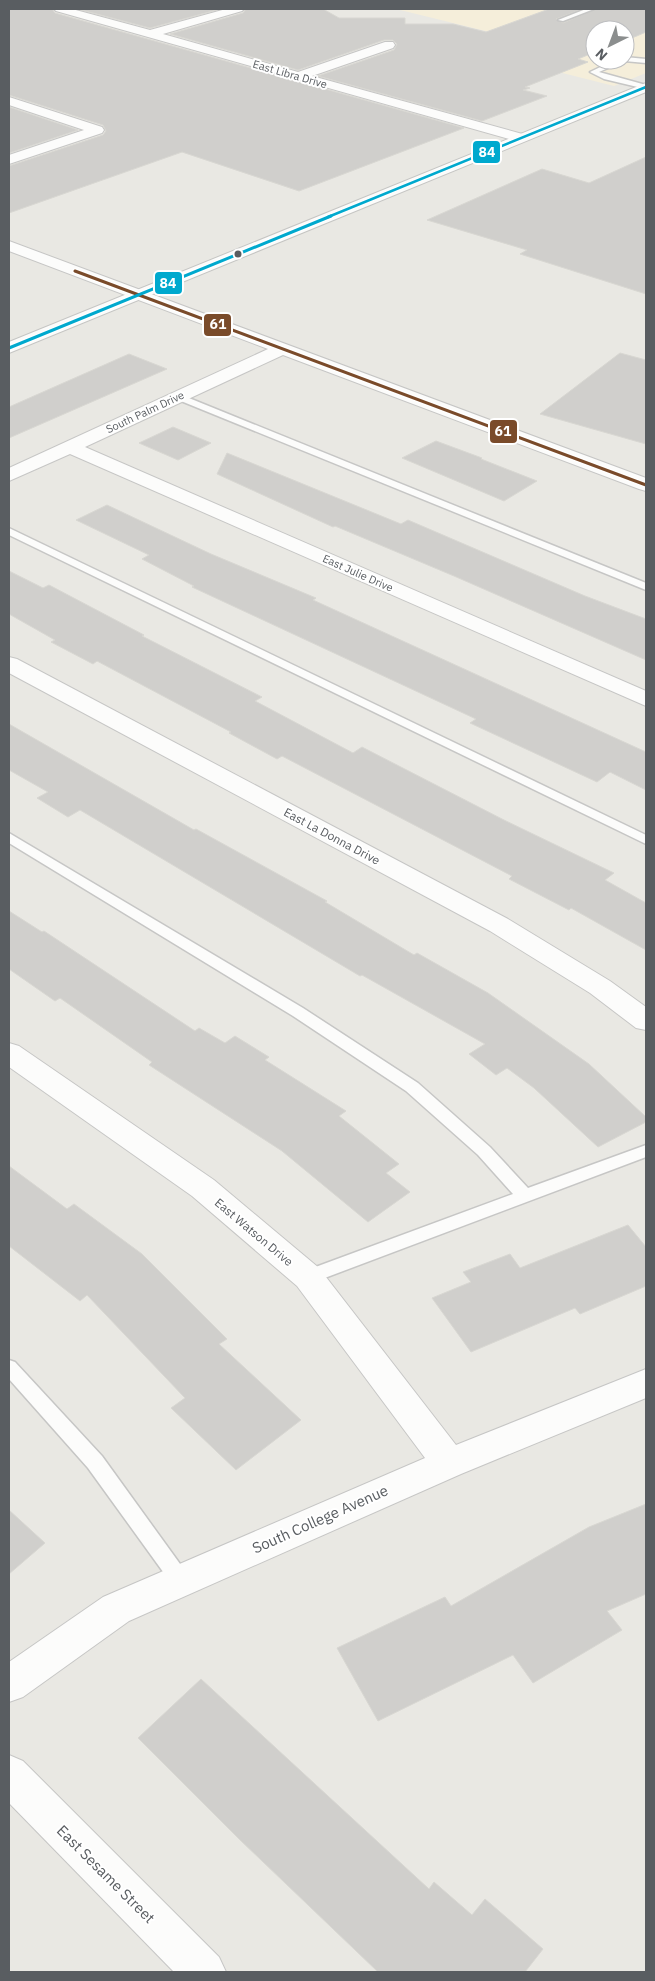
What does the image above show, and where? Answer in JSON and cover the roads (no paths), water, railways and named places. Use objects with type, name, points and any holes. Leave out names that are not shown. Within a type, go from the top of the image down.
[{"type":"street","name":"East Libra Drive","points":[[60,9],[521,138]]},
{"type":"street","points":[[150,34],[238,9]]},
{"type":"street","points":[[298,76],[389,45]]},
{"type":"street","points":[[9,348],[646,87]]},
{"type":"street","points":[[9,101],[98,130],[9,160]]},
{"type":"street","points":[[9,246],[646,485]]},
{"type":"street","name":"South Palm Drive","points":[[9,475],[282,349]]},
{"type":"street","name":"East Julie Drive","points":[[69,447],[646,699]]},
{"type":"street","name":"East La Donna Drive","points":[[9,664],[499,925],[600,987],[646,1021]]},
{"type":"street","name":"East Watson Drive","points":[[9,1054],[202,1188],[308,1277],[449,1463]]},
{"type":"street","name":"South College Avenue","points":[[9,1684],[116,1609],[449,1463],[646,1383]]},
{"type":"street","name":"East Sesame Street","points":[[9,1775],[204,1972]]},
{"type":"lane","points":[[560,20],[591,9]]},
{"type":"lane","points":[[598,70],[593,72],[606,78],[646,87]]},
{"type":"lane","points":[[179,397],[646,587]]},
{"type":"lane","points":[[9,531],[646,840]]},
{"type":"lane","points":[[9,837],[298,1012],[412,1087],[484,1150],[525,1196]]},
{"type":"lane","points":[[308,1277],[646,1152]]},
{"type":"lane","points":[[9,1367],[95,1462],[181,1581]]}]
